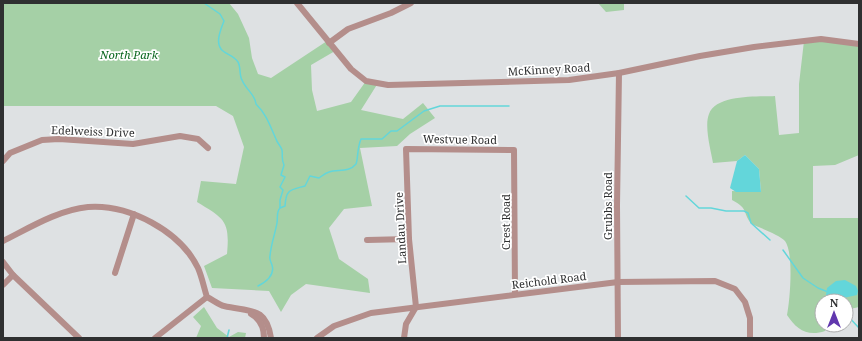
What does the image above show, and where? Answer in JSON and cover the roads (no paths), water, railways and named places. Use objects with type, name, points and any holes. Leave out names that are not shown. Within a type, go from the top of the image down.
[{"type":"street","name":"McKinney Road","points":[[297,3],[350,70],[366,81],[388,85],[569,80],[620,74],[700,56],[754,47],[821,39],[859,44]]},
{"type":"street","points":[[329,43],[348,29],[391,13],[411,3]]},
{"type":"street","name":"Grubbs Road","points":[[618,338],[617,205],[620,74]]},
{"type":"street","name":"Edelweiss Drive","points":[[3,161],[10,153],[42,140],[59,139],[134,144],[180,136],[198,139],[208,148]]},
{"type":"street","name":"Westvue Road","points":[[406,149],[514,150]]},
{"type":"street","name":"Landau Drive","points":[[406,149],[409,239],[416,306]]},
{"type":"street","name":"Crest Road","points":[[514,150],[515,294]]},
{"type":"street","points":[[3,241],[61,214],[88,207],[112,208],[134,214],[160,227],[180,243],[198,267],[207,297],[223,306],[252,310],[265,318],[270,327],[271,338]]},
{"type":"street","points":[[115,272],[134,214]]},
{"type":"street","points":[[367,240],[409,239]]},
{"type":"street","points":[[3,262],[13,275],[79,338]]},
{"type":"street","points":[[3,286],[13,275]]},
{"type":"street","name":"Reichold Road","points":[[317,338],[334,326],[371,313],[416,306],[618,282],[715,281],[734,289],[745,302],[750,318],[750,338]]},
{"type":"street","points":[[156,338],[207,297]]},
{"type":"street","points":[[404,338],[406,324],[416,306]]},
{"type":"street","points":[[245,309],[256,317],[261,324],[264,338]]},
{"type":"water","points":[[745,155],[759,169],[761,192],[736,192],[730,188],[737,161]]},
{"type":"water","points":[[845,280],[856,286],[858,291],[857,295],[854,296],[854,293],[826,293],[827,288],[836,281]]},
{"type":"waterway","points":[[204,3],[220,14],[224,21],[219,36],[220,48],[235,58],[238,62],[241,78],[254,97],[256,104],[266,116],[282,150],[284,165],[281,175],[285,177],[280,187],[283,190],[271,247],[270,259],[273,269],[267,280],[258,286]]},
{"type":"waterway","points":[[280,208],[285,206],[286,196],[288,193],[296,188],[305,186],[310,176],[319,178],[328,172],[347,170],[353,167],[357,162],[361,139],[382,139],[391,131],[397,131],[424,111],[440,106],[509,106]]},
{"type":"waterway","points":[[686,196],[699,208],[744,211],[748,213],[751,223],[770,240]]},
{"type":"waterway","points":[[783,250],[803,278],[818,288],[828,292]]},
{"type":"waterway","points":[[854,323],[859,328]]},
{"type":"waterway","points":[[227,338],[229,330]]},
{"type":"park label","name":"North Park","points":[[129,54]]}]
